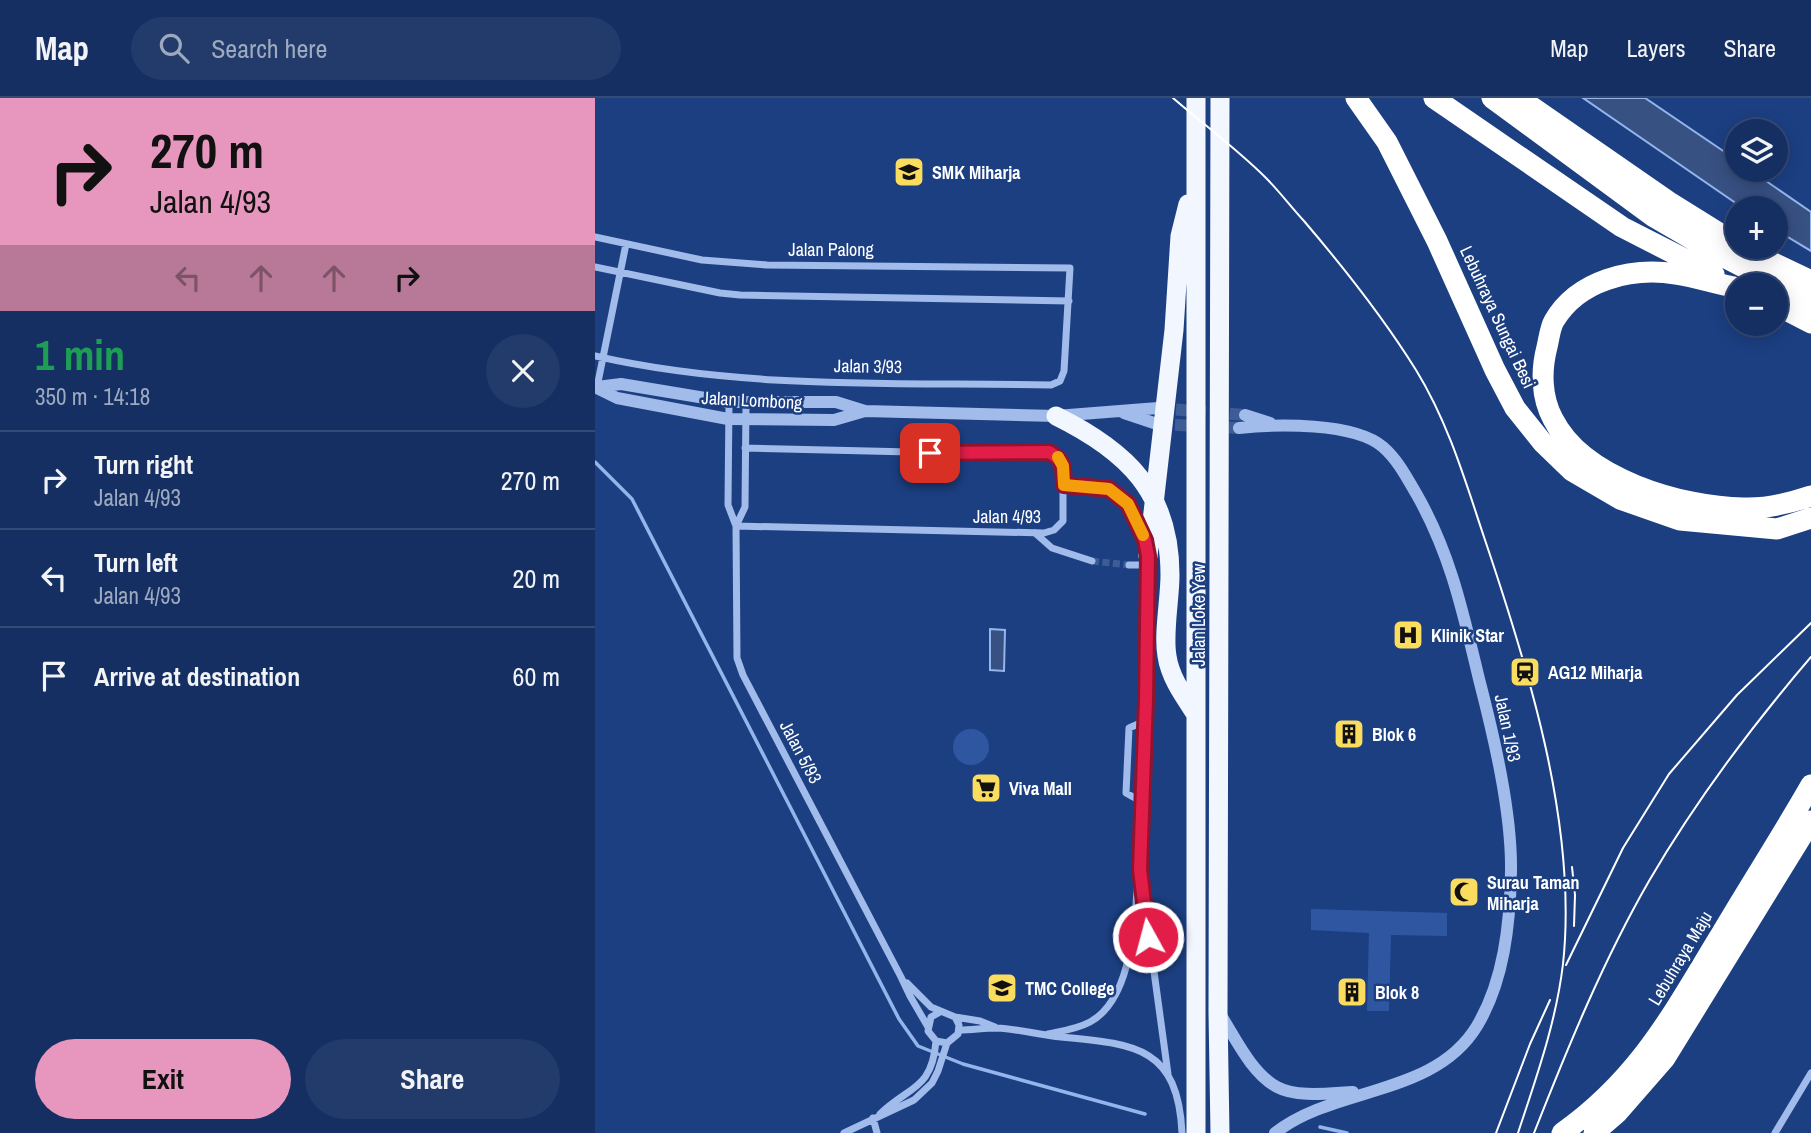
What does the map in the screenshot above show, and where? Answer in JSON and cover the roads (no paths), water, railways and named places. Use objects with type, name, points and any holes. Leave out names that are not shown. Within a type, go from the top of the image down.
[{"type":"highway","name":"Jalan Loke Yew","points":[[1196,98],[1196,1133]]},
{"type":"highway","name":"Jalan Loke Yew","points":[[1220,98],[1220,1133]]},
{"type":"highway","name":"Lebuhraya Sungai Besi","points":[[1356,98],[1387,142],[1437,241],[1515,408],[1542,443],[1572,471],[1620,499],[1680,520],[1777,529],[1811,518]]},
{"type":"highway","points":[[1434,98],[1622,227],[1725,280]]},
{"type":"highway","points":[[1492,98],[1654,217],[1716,253],[1811,302]]},
{"type":"highway","points":[[1519,98],[1669,202],[1725,237]]},
{"type":"highway","points":[[1148,561],[1174,330],[1180,236],[1196,172]]},
{"type":"highway","points":[[1766,259],[1811,281]]},
{"type":"highway","points":[[1725,284],[1674,273],[1631,274],[1599,281],[1574,298],[1553,322],[1543,362],[1543,387],[1553,419],[1573,446],[1605,470],[1650,491],[1700,505],[1746,509],[1790,503],[1811,496]]},
{"type":"highway","points":[[1788,312],[1811,323]]},
{"type":"highway","points":[[1056,416],[1091,433],[1110,447],[1144,483],[1157,504],[1169,544],[1166,654],[1175,683],[1195,713]]},
{"type":"highway","name":"Lebuhraya Maju","points":[[1562,1133],[1618,1087],[1651,1047],[1809,789]]},
{"type":"highway","points":[[1594,1133],[1617,1113],[1665,1058],[1811,821]]},
{"type":"street","name":"Jalan Palong","points":[[595,237],[702,260],[767,265],[1070,268]]},
{"type":"street","points":[[596,387],[599,357],[626,244]]},
{"type":"street","points":[[595,267],[740,295],[1069,301]]},
{"type":"street","name":"Jalan 3/93","points":[[599,357],[773,380],[1051,385],[1060,381],[1064,371],[1070,268]]},
{"type":"street","name":"Jalan Lombong","points":[[596,387],[621,384],[729,402],[836,402],[865,411],[1056,416],[1158,408]]},
{"type":"street","name":"Jalan Lombong","points":[[596,387],[617,398],[728,419],[834,420],[865,411]]},
{"type":"street","name":"Jalan 5/93","points":[[729,402],[728,505],[736,526],[737,658],[743,675],[909,996],[928,1027]]},
{"type":"street","name":"Jalan 5/93","points":[[736,526],[745,507],[746,403]]},
{"type":"street","name":"Jalan Lombong","points":[[1120,412],[1157,424]]},
{"type":"street","points":[[1245,415],[1274,424]]},
{"type":"street","name":"Jalan 1/93","points":[[1274,424],[1343,431],[1367,437],[1382,446],[1396,460],[1433,523],[1453,574],[1488,715],[1503,797],[1511,871],[1506,945],[1493,990],[1477,1026],[1460,1047],[1432,1068],[1378,1090],[1300,1116],[1275,1133]]},
{"type":"street","points":[[1240,428],[1274,424]]},
{"type":"street","name":"Jalan 4/93","points":[[736,526],[1035,533],[1053,530],[1063,520],[1063,466],[1059,458],[1049,452],[923,453],[745,448]]},
{"type":"street","points":[[1040,1035],[1074,1029],[1091,1022],[1113,997],[1126,967],[1140,869],[1148,561],[1138,522],[1128,504],[1109,489],[1064,485]]},
{"type":"street","points":[[1035,533],[1052,548],[1092,561]]},
{"type":"street","points":[[1129,565],[1148,561]]},
{"type":"street","points":[[1142,802],[1126,793],[1129,729],[1145,721]]},
{"type":"street","points":[[1140,869],[1168,1074],[1179,1099],[1182,1133]]},
{"type":"street","name":"Jalan 5/93","points":[[901,977],[919,997],[940,1012]]},
{"type":"street","points":[[891,1108],[926,1077],[936,1046],[928,1027],[931,1017],[940,1012],[999,1028],[1118,1043],[1137,1049],[1168,1074]]},
{"type":"street","name":"Jalan 1/93","points":[[1218,1012],[1263,1076],[1278,1088],[1297,1093],[1378,1090]]},
{"type":"street","points":[[936,1046],[955,1038],[959,1030],[955,1017]]},
{"type":"street","points":[[959,1030],[999,1028]]},
{"type":"street","points":[[844,1133],[891,1108],[914,1100],[932,1083],[947,1043]]},
{"type":"street","points":[[1775,1133],[1811,1073]]},
{"type":"street","points":[[876,1116],[877,1133]]},
{"type":"street","points":[[863,1123],[867,1133]]},
{"type":"waterway","points":[[595,462],[632,499],[899,1019],[918,1046],[963,1064],[1145,1114]]},
{"type":"waterway","points":[[1320,1127],[1347,1133]]},
{"type":"tunnel","points":[[1158,408],[1245,415]]},
{"type":"tunnel","points":[[1157,424],[1239,428]]},
{"type":"tunnel","points":[[1092,561],[1129,565]]},
{"type":"tram line","points":[[1173,98],[1266,178],[1363,294],[1403,350],[1427,390],[1447,431],[1470,494],[1532,693],[1546,748],[1563,857],[1566,911],[1560,986],[1545,1050],[1518,1133]]},
{"type":"tram line","points":[[1566,965],[1623,848],[1669,774],[1737,695],[1811,623]]},
{"type":"tram line","points":[[1534,1133],[1601,973],[1649,881],[1725,766],[1811,657]]},
{"type":"tram line","points":[[1572,867],[1574,926]]},
{"type":"tram line","points":[[1496,1133],[1550,1000]]},
{"type":"place","name":"SMK Miharja","points":[[909,172]]},
{"type":"place","name":"Klinik Star","points":[[1408,635]]},
{"type":"place","name":"AG12 Miharja","points":[[1525,672]]},
{"type":"place","name":"Blok 6","points":[[1349,734]]},
{"type":"place","name":"Viva Mall","points":[[986,788]]},
{"type":"place","name":"Surau Taman Miharja","points":[[1464,892]]},
{"type":"place","name":"TMC College","points":[[1002,988]]},
{"type":"place","name":"Blok 8","points":[[1352,992]]}]
